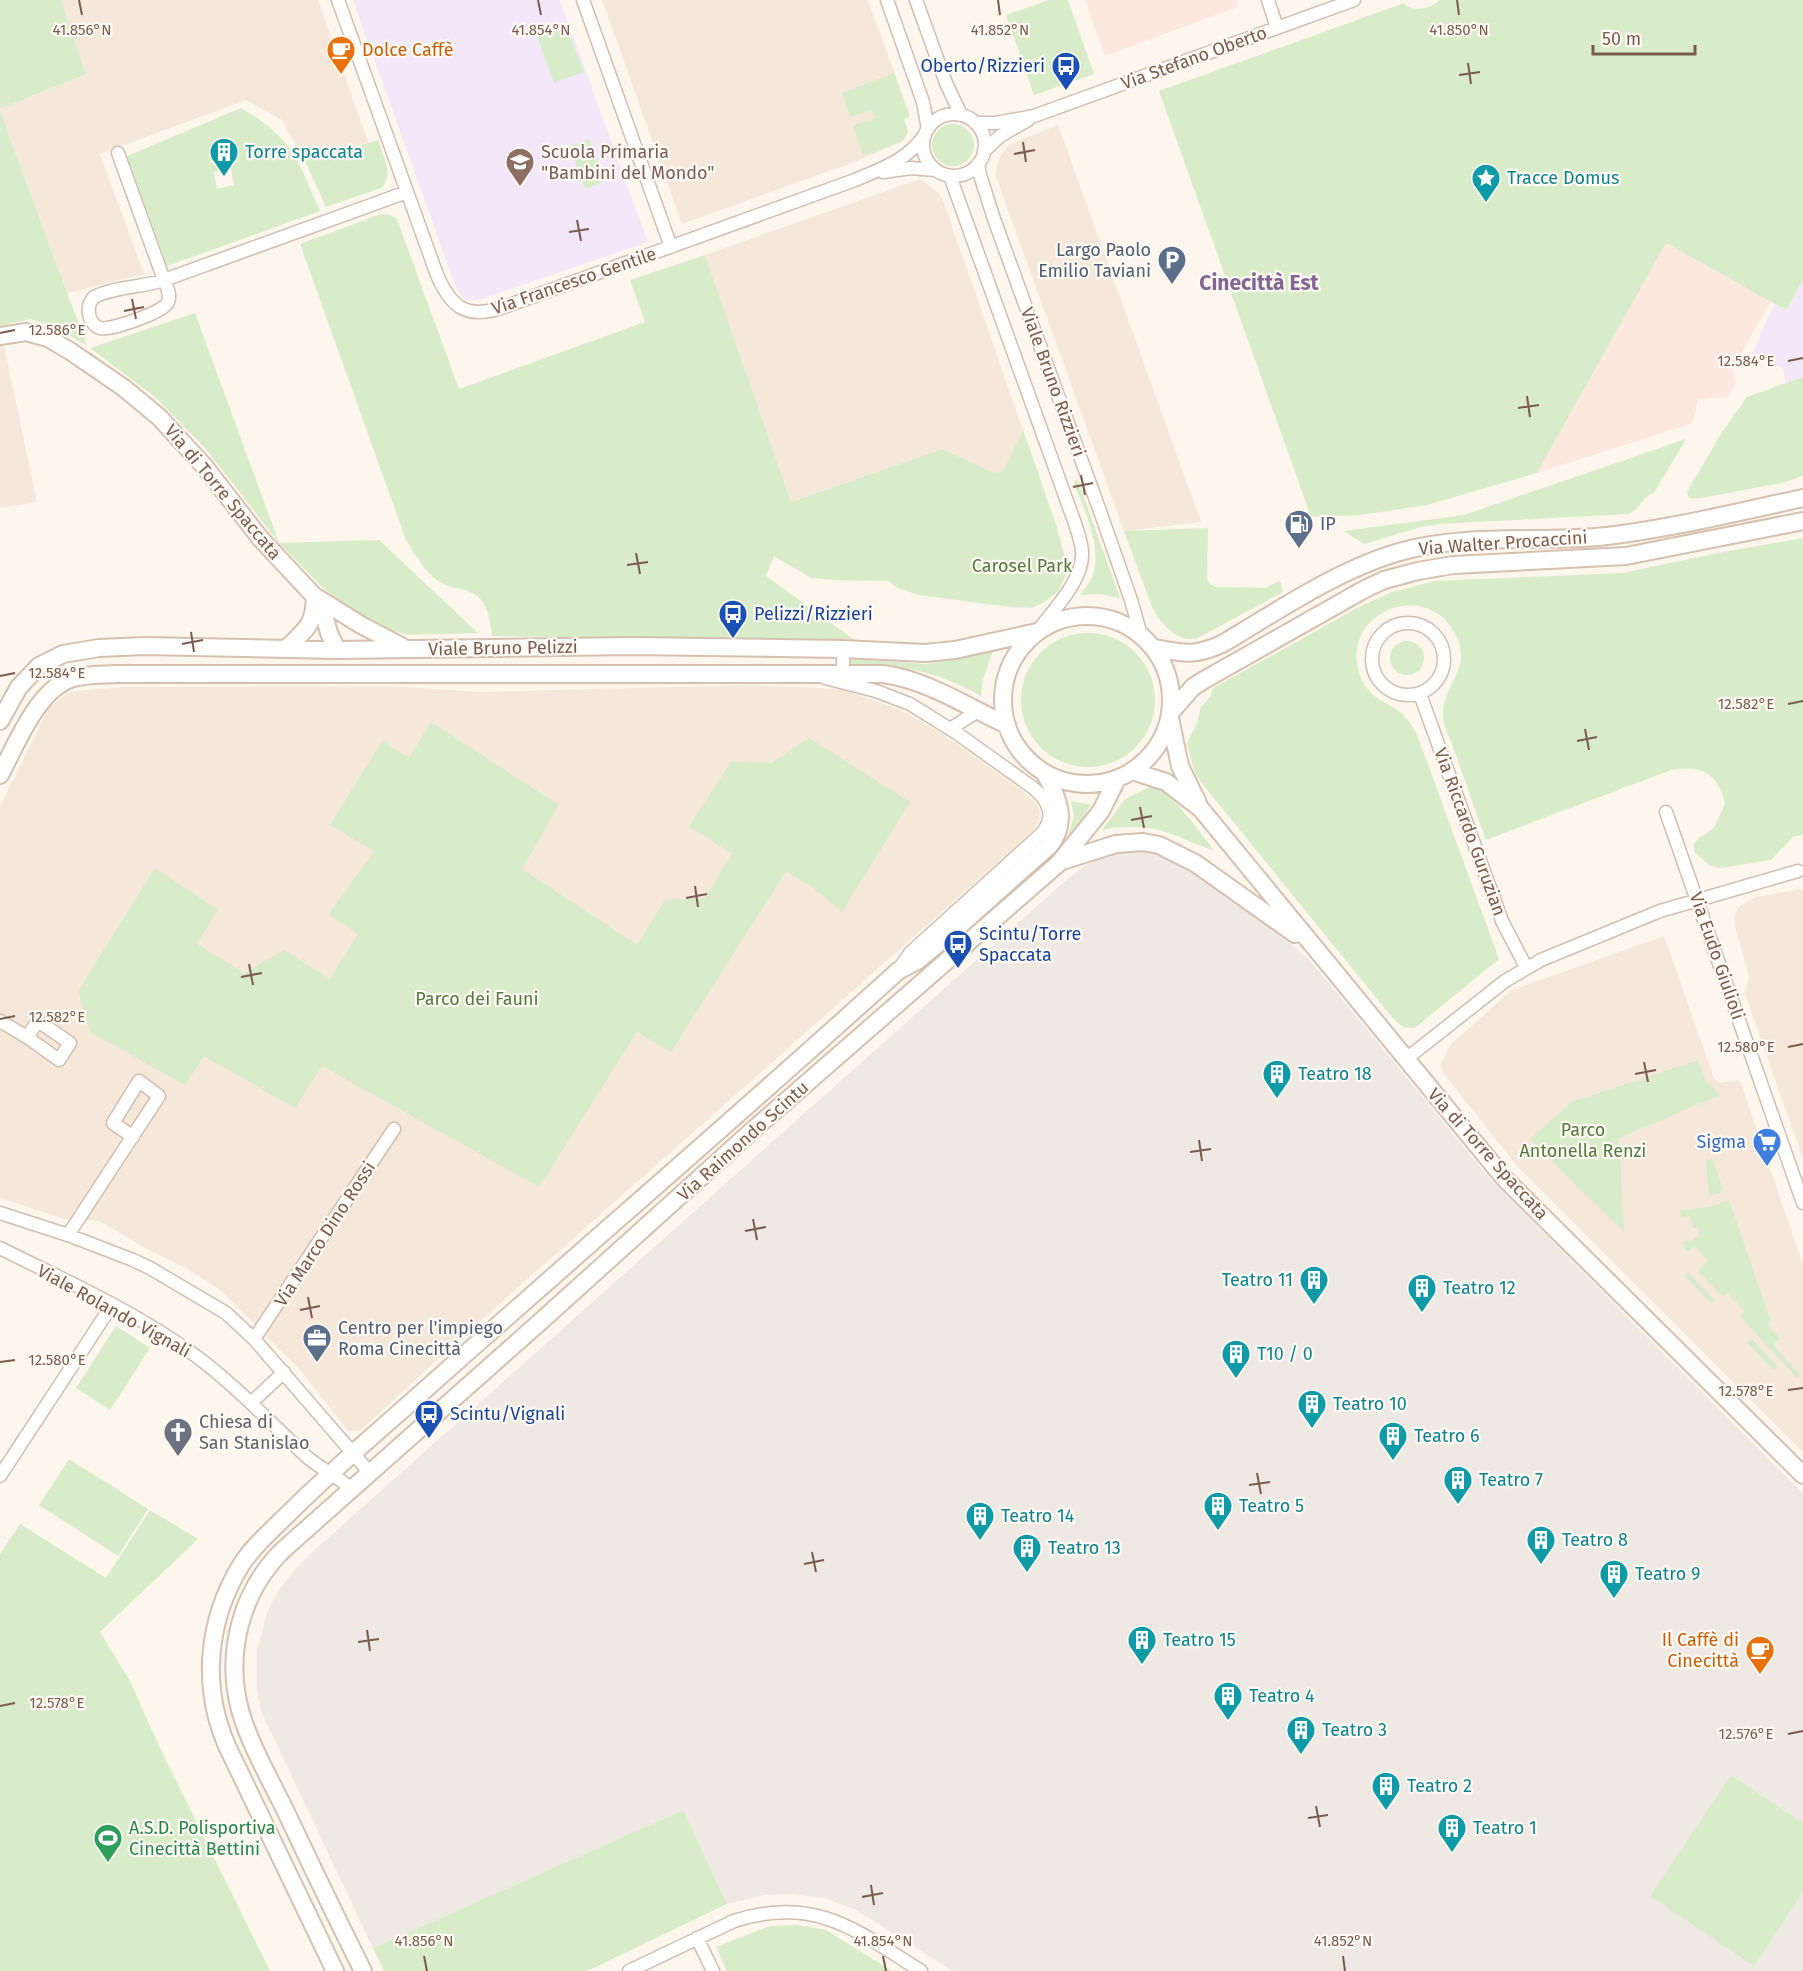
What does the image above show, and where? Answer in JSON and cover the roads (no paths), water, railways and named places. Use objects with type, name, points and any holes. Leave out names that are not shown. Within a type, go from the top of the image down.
[{"type":"street","name":"Via Francesco Gentile","points":[[338,0],[437,275],[444,290],[457,306],[472,312],[501,308],[864,176],[907,155],[926,132]]},
{"type":"street","points":[[583,0],[671,248]]},
{"type":"street","points":[[887,0],[923,102],[926,132],[923,144],[928,163],[935,170],[950,176],[966,174],[978,164],[984,151],[983,136],[975,123],[962,115],[952,114],[934,121],[926,132]]},
{"type":"street","points":[[916,0],[946,83],[962,115]]},
{"type":"street","points":[[1268,0],[1277,28]]},
{"type":"street","name":"Via Stefano Oberto","points":[[975,123],[996,123],[1034,116],[1354,0]]},
{"type":"street","name":"Via Stefano Oberto","points":[[984,151],[1000,136],[1034,116]]},
{"type":"street","points":[[118,153],[164,280],[169,299],[168,304],[161,310],[108,328],[98,328],[91,321],[88,313],[92,298],[97,295],[164,280],[407,192]]},
{"type":"street","name":"Viale Bruno Rizzieri","points":[[978,164],[991,210],[1131,600],[1141,635]]},
{"type":"street","name":"Via Francesco Gentile","points":[[864,176],[911,168],[935,170]]},
{"type":"street","name":"Viale Bruno Rizzieri","points":[[950,176],[1081,544],[1081,561],[1076,578],[1037,632]]},
{"type":"street","name":"Via di Torre Spaccata","points":[[0,336],[26,332],[48,338],[141,401],[171,429],[195,454],[260,538],[315,597],[323,611],[337,650],[338,673]]},
{"type":"street","name":"Via Walter Procaccini","points":[[1153,648],[1189,654],[1206,651],[1336,579],[1378,560],[1415,549],[1462,542],[1617,534],[1803,498]]},
{"type":"street","name":"Via Walter Procaccini","points":[[1170,715],[1193,687],[1203,680],[1303,622],[1384,580],[1453,565],[1626,556],[1803,521]]},
{"type":"street","points":[[286,649],[310,625],[315,597]]},
{"type":"street","name":"Via di Torre Spaccata","points":[[315,597],[406,649]]},
{"type":"street","points":[[332,607],[337,630],[337,650]]},
{"type":"street","points":[[1091,616],[1119,622],[1141,635],[1163,663],[1171,694],[1170,715],[1165,732],[1156,748],[1147,760],[1132,771],[1117,779],[1100,783],[1082,784],[1064,781],[1044,772],[1021,752],[1007,725],[1003,697],[1008,672],[1020,650],[1037,632],[1063,619],[1091,616]]},
{"type":"street","points":[[1414,622],[1435,634],[1442,644],[1443,668],[1435,684],[1420,694],[1408,696],[1396,694],[1385,688],[1375,674],[1371,656],[1374,644],[1390,627],[1414,622]]},
{"type":"street","name":"Viale Bruno Pelizzi","points":[[0,721],[19,687],[30,673],[51,658],[87,649],[137,646],[337,650],[633,646],[843,649],[935,653],[1037,632]]},
{"type":"street","points":[[843,649],[843,673]]},
{"type":"street","name":"Viale Bruno Pelizzi","points":[[0,775],[43,699],[58,686],[70,679],[133,673],[883,674],[901,677],[931,688],[1007,725]]},
{"type":"street","name":"Via Raimondo Scintu","points":[[335,1971],[222,1735],[214,1703],[209,1669],[215,1623],[239,1568],[266,1536],[352,1453],[740,1114],[898,971],[910,953],[1040,836],[1047,826],[1049,805],[1041,794],[920,710],[876,691],[806,674]]},
{"type":"street","name":"Via Riccardo Guruzian","points":[[1420,694],[1502,921],[1526,967]]},
{"type":"street","points":[[950,729],[978,711]]},
{"type":"street","name":"Via di Torre Spaccata","points":[[1170,715],[1180,766],[1201,809]]},
{"type":"street","name":"Via di Torre Spaccata","points":[[1132,771],[1167,782],[1201,809],[1511,1185],[1803,1475]]},
{"type":"street","name":"Via Raimondo Scintu","points":[[898,971],[917,961],[957,928],[1052,842],[1058,831],[1060,811],[1056,794],[1044,772]]},
{"type":"street","name":"Via Raimondo Scintu","points":[[363,1971],[247,1728],[238,1701],[234,1664],[239,1627],[257,1580],[283,1550],[549,1315],[754,1129],[1059,863],[1096,818],[1117,779]]},
{"type":"street","name":"Via Eudo Giulioli","points":[[1666,812],[1803,1203]]},
{"type":"street","points":[[1059,863],[1116,844],[1143,842],[1159,845],[1213,875],[1316,949]]},
{"type":"street","points":[[1406,1059],[1526,967],[1646,916],[1798,872]]},
{"type":"street","points":[[0,1021],[27,1037]]},
{"type":"street","name":"Via Marco Dino Rossi","points":[[254,1339],[271,1317],[394,1129]]},
{"type":"street","points":[[68,1235],[133,1137]]},
{"type":"street","points":[[2,1218],[68,1235],[116,1253],[150,1268],[226,1313],[284,1372],[370,1473]]},
{"type":"street","name":"Viale Rolando Vignali","points":[[0,1248],[160,1332],[195,1356],[251,1403],[315,1463],[352,1489]]},
{"type":"street","points":[[0,1476],[112,1305]]},
{"type":"street","points":[[251,1403],[284,1372]]},
{"type":"street","points":[[629,1971],[746,1917],[783,1911],[826,1917],[852,1929],[921,1971]]},
{"type":"street","points":[[697,1938],[713,1971]]},
{"type":"place","name":"Dolce Caffè","points":[[341,76]]},
{"type":"place","name":"Oberto/Rizzieri","points":[[1066,92]]},
{"type":"place","name":"Torre spaccata","points":[[224,178]]},
{"type":"place","name":"Scuola Primaria \"Bambini del Mondo\"","points":[[520,188]]},
{"type":"place","name":"Tracce Domus","points":[[1486,204]]},
{"type":"place","name":"Largo Paolo Emilio Taviani","points":[[1172,286]]},
{"type":"place","name":"IP","points":[[1299,550]]},
{"type":"place","name":"Pelizzi/Rizzieri","points":[[733,640]]},
{"type":"place","name":"Scintu/Torre Spaccata","points":[[958,970]]},
{"type":"place","name":"Teatro 18","points":[[1277,1100]]},
{"type":"place","name":"Sigma","points":[[1767,1168]]},
{"type":"place","name":"Teatro 11","points":[[1314,1306]]},
{"type":"place","name":"Teatro 12","points":[[1422,1314]]},
{"type":"place","name":"Centro per l'impiego Roma Cinecittà","points":[[317,1364]]},
{"type":"place","name":"T10 / 0","points":[[1236,1380]]},
{"type":"place","name":"Teatro 10","points":[[1312,1430]]},
{"type":"place","name":"Scintu/Vignali","points":[[429,1440]]},
{"type":"place","name":"Chiesa di San Stanislao","points":[[178,1458]]},
{"type":"place","name":"Teatro 6","points":[[1393,1462]]},
{"type":"place","name":"Teatro 7","points":[[1458,1506]]},
{"type":"place","name":"Teatro 5","points":[[1218,1532]]},
{"type":"place","name":"Teatro 14","points":[[980,1542]]},
{"type":"place","name":"Teatro 8","points":[[1541,1566]]},
{"type":"place","name":"Teatro 13","points":[[1027,1574]]},
{"type":"place","name":"Teatro 9","points":[[1614,1600]]},
{"type":"place","name":"Teatro 15","points":[[1142,1666]]},
{"type":"place","name":"Il Caffè di Cinecittà","points":[[1760,1676]]},
{"type":"place","name":"Teatro 4","points":[[1228,1722]]},
{"type":"place","name":"Teatro 3","points":[[1301,1756]]},
{"type":"place","name":"Teatro 2","points":[[1386,1812]]},
{"type":"place","name":"Teatro 1","points":[[1452,1854]]},
{"type":"place","name":"A.S.D. Polisportiva Cinecittà Bettini","points":[[108,1864]]},
{"type":"district","name":"Cinecittà Est","points":[[1259,283]]},
{"type":"park label","name":"Carosel Park","points":[[1022,566]]},
{"type":"park label","name":"Parco dei Fauni","points":[[477,999]]},
{"type":"park label","name":"Parco Antonella Renzi","points":[[1583,1140]]}]
